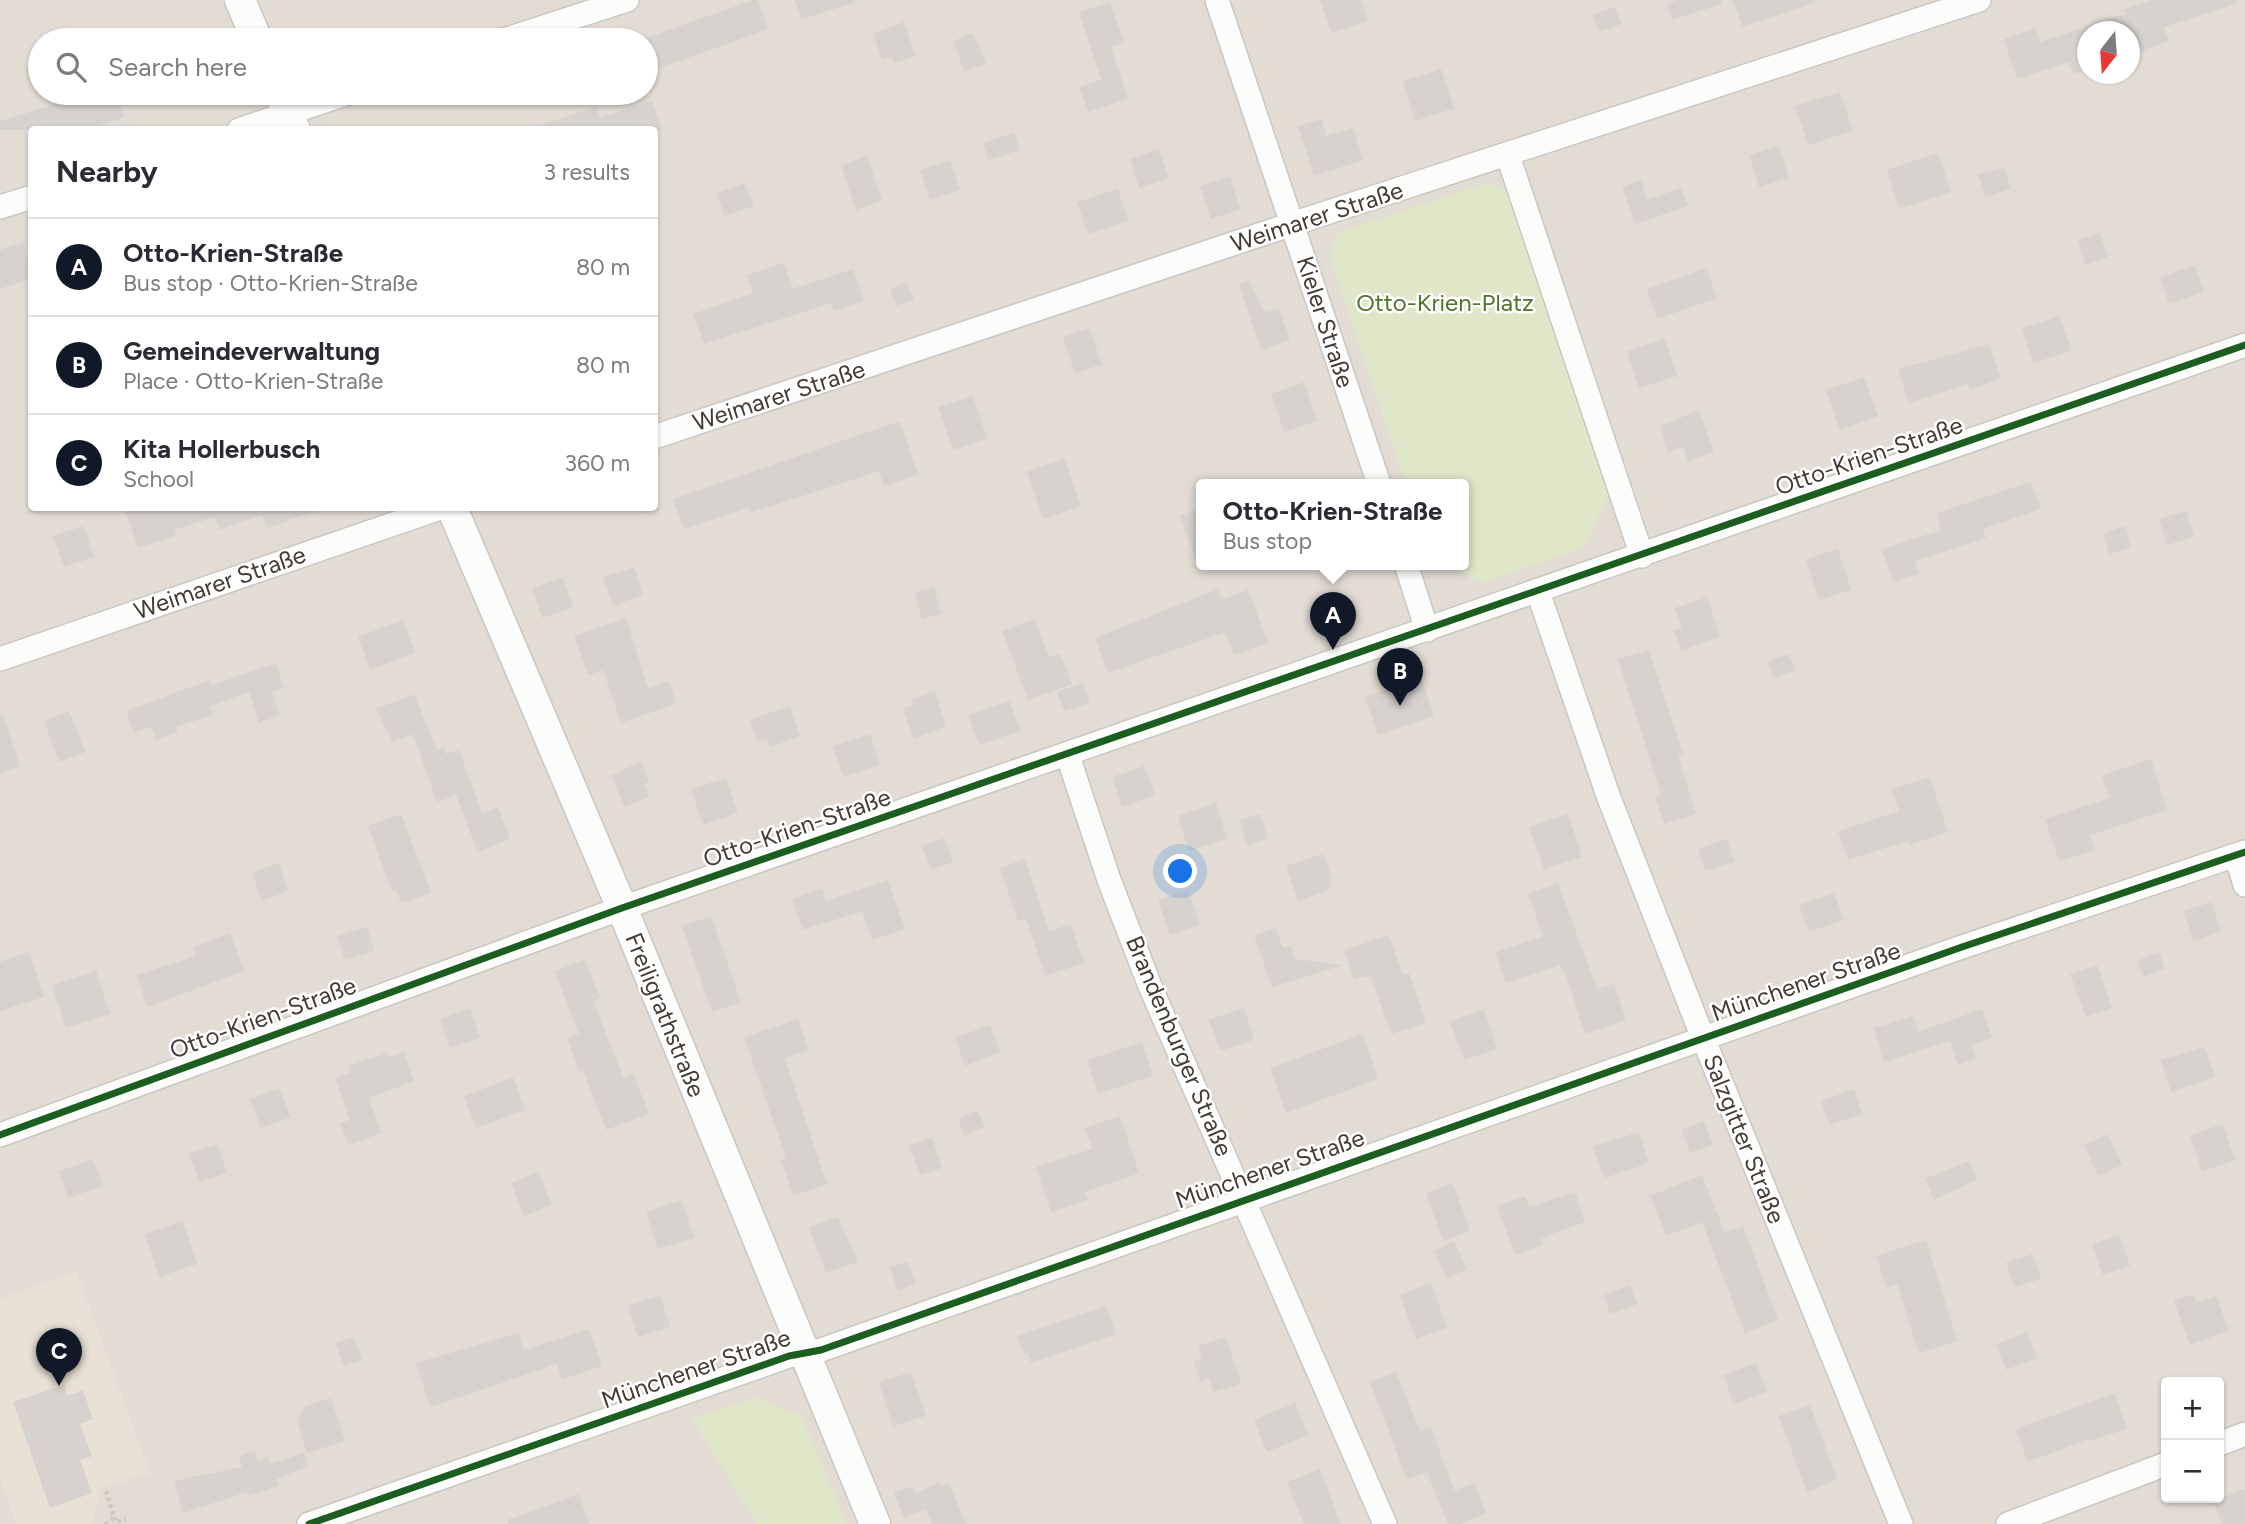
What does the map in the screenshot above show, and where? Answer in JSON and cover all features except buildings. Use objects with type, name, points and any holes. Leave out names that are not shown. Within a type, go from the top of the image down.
[{"type":"street","points":[[240,0],[252,28]]},
{"type":"street","points":[[541,28],[627,0]]},
{"type":"street","name":"Kieler Straße","points":[[1217,0],[1377,479]]},
{"type":"street","name":"Weimarer Straße","points":[[658,436],[1292,224],[1508,156],[1979,0]]},
{"type":"street","points":[[250,126],[310,105]]},
{"type":"street","points":[[1508,156],[1642,556]]},
{"type":"street","points":[[0,207],[28,198]]},
{"type":"street","name":"Otto-Krien-Straße","points":[[0,1135],[622,908],[1068,756],[2245,345]]},
{"type":"street","name":"Weimarer Straße","points":[[0,659],[431,511]]},
{"type":"street","name":"Freiligrathstraße","points":[[453,511],[622,908],[875,1524]]},
{"type":"street","points":[[1408,570],[1427,630]]},
{"type":"street","name":"Salzgitter Straße","points":[[1538,592],[1609,798],[1703,1038],[1902,1524]]},
{"type":"street","name":"Brandenburger Straße","points":[[1068,756],[1109,880],[1150,986],[1245,1198],[1385,1524]]},
{"type":"street","points":[[2240,853],[2245,885]]},
{"type":"street","name":"Münchener Straße","points":[[309,1524],[804,1353],[821,1350],[1245,1198],[2240,853]]},
{"type":"street","points":[[2224,1442],[2245,1434]]},
{"type":"street","points":[[2008,1524],[2161,1466]]},
{"type":"path","points":[[106,1490],[116,1522],[126,1519]]},
{"type":"path","points":[[105,1524],[114,1517]]},
{"type":"shaded area","points":[[0,0],[2245,0],[2245,1524],[0,1524]]},
{"type":"shaded area","points":[[76,1270],[150,1473],[102,1488],[91,1524],[16,1524],[0,1478],[0,1299]]},
{"type":"green space","name":"Otto-Krien-Platz","points":[[1488,183],[1509,192],[1609,495],[1583,548],[1483,583],[1457,570],[1469,570],[1469,479],[1404,479],[1329,255],[1339,232]]},
{"type":"green space","points":[[756,1397],[801,1416],[847,1524],[757,1524],[692,1419]]},
{"type":"cycle path","points":[[0,1135],[622,908],[2245,345]]},
{"type":"cycle path","points":[[309,1524],[789,1356],[821,1350],[1962,947],[2245,852]]},
{"type":"place","name":"Otto-Krien-Straße","points":[[1333,650]]},
{"type":"place","name":"Gemeindeverwaltung","points":[[1400,706]]},
{"type":"place","name":"Kita Hollerbusch","points":[[59,1386]]}]
